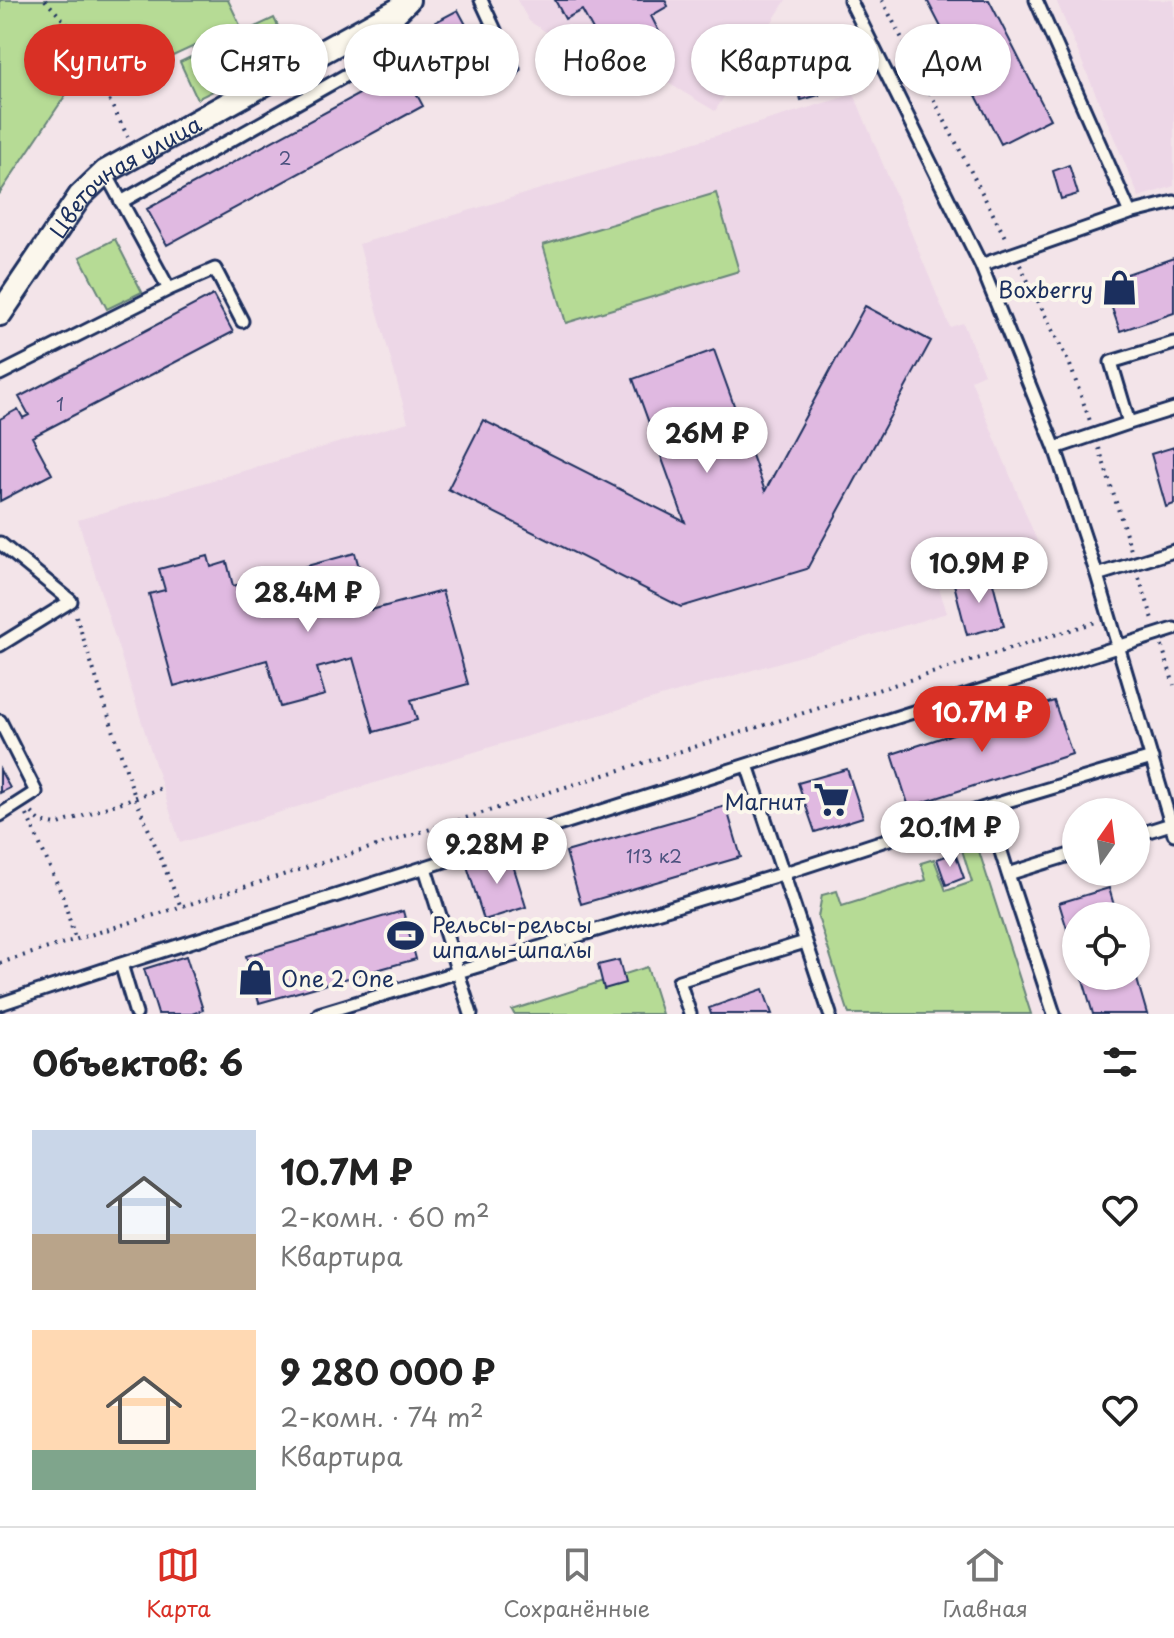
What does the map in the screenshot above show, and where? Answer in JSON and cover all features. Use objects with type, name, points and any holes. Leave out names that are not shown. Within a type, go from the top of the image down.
[{"type":"street","name":"Цветочная улица","points":[[0,314],[80,196],[105,172],[403,5]]},
{"type":"lane","points":[[481,0],[492,24]]},
{"type":"lane","points":[[850,0],[981,265],[1055,448],[1173,827],[1150,832]]},
{"type":"lane","points":[[1036,0],[1130,213]]},
{"type":"lane","points":[[121,202],[382,55],[398,27],[403,5]]},
{"type":"lane","points":[[105,172],[169,289]]},
{"type":"lane","points":[[981,265],[1130,213],[1174,202]]},
{"type":"lane","points":[[0,374],[215,269],[242,321]]},
{"type":"lane","points":[[1129,423],[1111,362],[1174,343]]},
{"type":"lane","points":[[1055,448],[1174,409]]},
{"type":"lane","points":[[0,543],[71,601],[0,645]]},
{"type":"lane","points":[[1097,575],[1174,551]]},
{"type":"lane","points":[[0,1004],[1174,629]]},
{"type":"lane","points":[[0,721],[36,792],[0,815]]},
{"type":"lane","points":[[319,1014],[1152,758]]},
{"type":"lane","points":[[747,765],[830,1014]]},
{"type":"lane","points":[[987,807],[1054,1014]]},
{"type":"lane","points":[[1008,874],[1062,857]]},
{"type":"lane","points":[[425,868],[471,1014]]},
{"type":"lane","points":[[690,1014],[679,981],[805,942]]},
{"type":"lane","points":[[121,964],[136,1014]]},
{"type":"path","points":[[45,0],[75,33],[136,154]]},
{"type":"path","points":[[882,0],[1070,365],[1174,685]]},
{"type":"path","points":[[71,601],[135,797],[181,907]]},
{"type":"path","points":[[0,963],[1110,617]]},
{"type":"path","points":[[21,803],[41,822],[56,825],[162,788]]},
{"type":"path","points":[[21,803],[63,897],[75,939]]},
{"type":"shaded area","points":[[517,0],[786,0],[771,24],[691,24],[691,96],[725,96],[715,111],[675,87],[675,24],[535,25],[529,21]]},
{"type":"shaded area","points":[[1056,0],[1174,0],[1174,186],[1139,197]]},
{"type":"shaded area","points":[[855,96],[950,327],[963,323],[984,374],[971,380],[1037,541],[933,569],[947,613],[494,746],[180,843],[78,520],[408,422],[359,244]]},
{"type":"green space","points":[[0,0],[228,0],[240,24],[191,24],[191,48],[175,55],[175,24],[24,24],[24,96],[65,96],[0,193]]},
{"type":"green space","points":[[274,18],[277,24],[261,24]]},
{"type":"green space","points":[[191,57],[191,86],[180,62]]},
{"type":"green space","points":[[716,193],[739,271],[566,323],[543,245]]},
{"type":"green space","points":[[115,239],[142,292],[107,309],[80,257]]},
{"type":"green space","points":[[977,845],[1031,1014],[849,1014],[818,917],[822,895],[837,891],[842,906],[926,880],[921,863],[934,859],[946,891],[972,882],[962,850]]},
{"type":"green space","points":[[647,967],[662,1014],[514,1014],[512,1010]]},
{"type":"building","points":[[555,0],[665,0],[668,6],[651,16],[655,24],[590,24],[582,10],[565,19]]},
{"type":"building","points":[[927,0],[989,0],[1001,24],[939,24]]},
{"type":"building","points":[[458,10],[466,24],[432,24]]},
{"type":"building","points":[[1011,43],[1050,119],[1001,144],[976,96],[1011,96]]},
{"type":"building","points":[[355,96],[418,96],[423,106],[167,245],[147,209]]},
{"type":"building","points":[[1069,165],[1078,194],[1061,199],[1053,171]]},
{"type":"building","points":[[1174,258],[1174,313],[1120,331],[1103,282]]},
{"type":"building","points":[[213,295],[233,332],[32,437],[52,474],[0,501],[0,419],[18,409],[23,418],[29,415],[19,397]]},
{"type":"building","points":[[865,306],[931,341],[807,569],[681,607],[448,489],[483,420],[685,522],[633,379],[714,350],[765,491]]},
{"type":"building","points":[[1174,447],[1174,504],[1166,507],[1151,454]]},
{"type":"building","points":[[355,553],[371,610],[442,591],[468,684],[411,700],[417,720],[374,732],[353,658],[317,668],[325,695],[280,707],[267,660],[174,686],[149,594],[165,590],[159,569],[208,556],[211,567],[227,562],[233,586]]},
{"type":"building","points":[[991,575],[1004,626],[967,635],[954,584]]},
{"type":"building","points":[[1054,701],[1072,754],[909,807],[892,754]]},
{"type":"building","name":"Магнит","points":[[847,769],[863,817],[815,832],[798,783]]},
{"type":"building","points":[[0,770],[10,788],[0,793]]},
{"type":"building","points":[[726,806],[741,857],[581,904],[566,852]]},
{"type":"building","points":[[509,852],[526,907],[484,920],[467,866]]},
{"type":"building","points":[[955,853],[964,878],[946,885],[937,859]]},
{"type":"building","points":[[1109,888],[1113,902],[1062,902]]},
{"type":"building","points":[[403,911],[416,959],[259,1003],[246,956]]},
{"type":"building","points":[[186,956],[203,1010],[192,1014],[158,1014],[144,969]]},
{"type":"building","points":[[619,960],[625,983],[604,989],[598,965]]},
{"type":"building","points":[[763,989],[772,1014],[711,1014],[709,1008]]},
{"type":"building","points":[[1086,990],[1140,990],[1147,1014],[1093,1014]]},
{"type":"place","name":"Boxberry","points":[[1119,288]]},
{"type":"place","name":"Магнит","points":[[831,800]]},
{"type":"place","name":"Рельсы-рельсы шпалы-шпалы","points":[[406,936]]},
{"type":"place","name":"One 2 One","points":[[255,977]]}]
